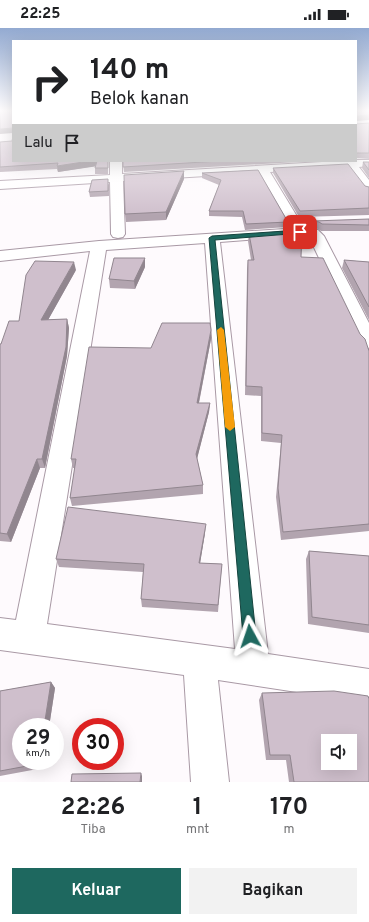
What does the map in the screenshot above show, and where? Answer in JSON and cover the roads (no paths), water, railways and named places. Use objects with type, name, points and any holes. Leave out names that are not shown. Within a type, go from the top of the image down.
[{"type":"street","points":[[116,162],[118,234]]},
{"type":"street","points":[[349,163],[369,188]]},
{"type":"street","points":[[0,185],[369,163]]},
{"type":"street","points":[[262,170],[294,223]]},
{"type":"street","points":[[15,241],[320,222]]},
{"type":"street","points":[[0,256],[99,246],[300,232],[313,233],[317,236],[369,342]]},
{"type":"street","points":[[212,238],[253,668]]},
{"type":"street","points":[[99,246],[15,636],[253,668],[369,686]]},
{"type":"street","points":[[200,661],[210,782]]}]
